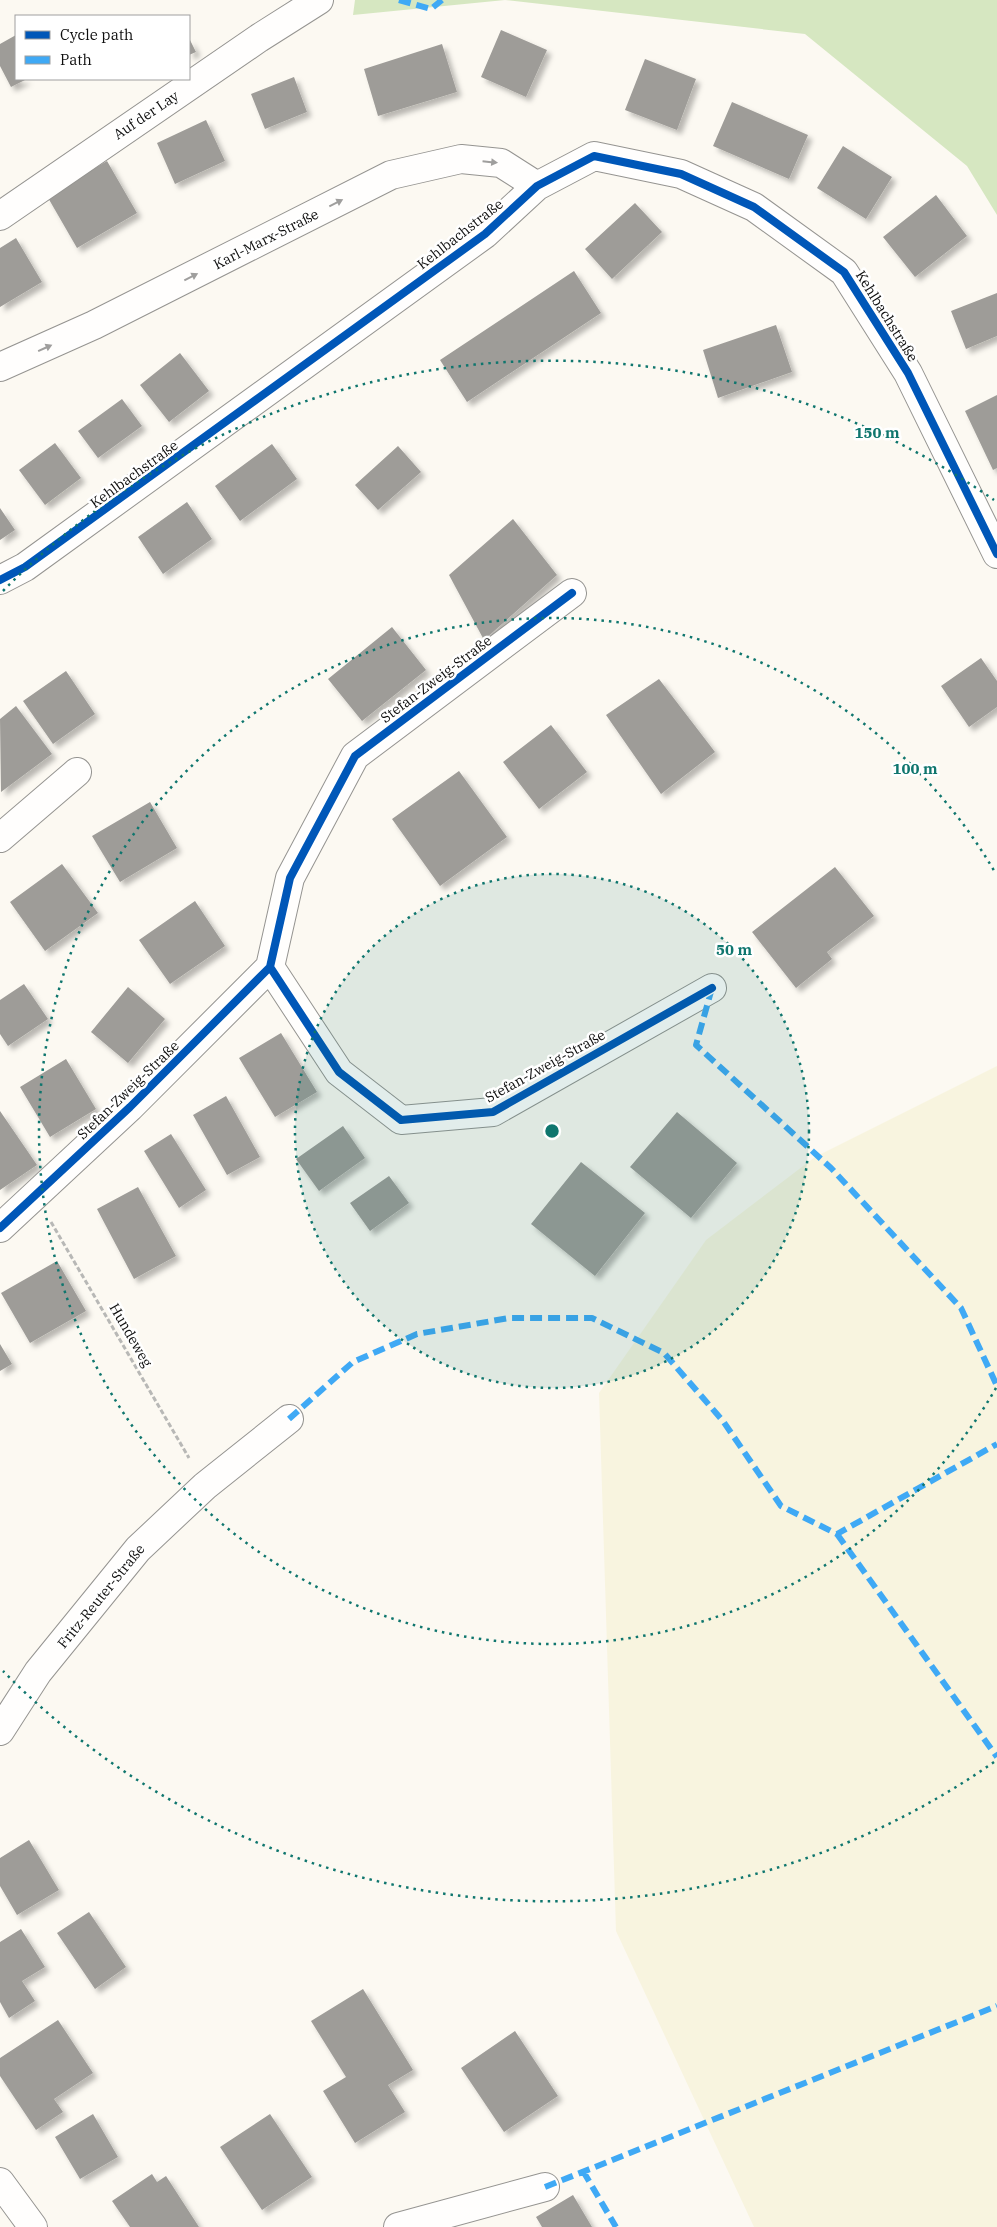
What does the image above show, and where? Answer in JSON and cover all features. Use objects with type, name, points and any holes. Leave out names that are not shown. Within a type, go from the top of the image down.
[{"type":"street","name":"Auf der Lay","points":[[0,216],[235,55],[319,0]]},
{"type":"street","name":"Kehlbachstraße","points":[[0,580],[25,567],[312,361],[485,234],[537,186],[594,156],[681,174],[754,207],[844,272],[908,372],[997,554]]},
{"type":"street","name":"Karl-Marx-Straße","points":[[0,367],[94,326],[391,175],[461,160],[501,163],[537,186]]},
{"type":"street","name":"Stefan-Zweig-Straße","points":[[0,1228],[130,1107],[270,967],[290,878],[355,756],[572,593]]},
{"type":"street","points":[[0,838],[77,772]]},
{"type":"street","name":"Stefan-Zweig-Straße","points":[[270,967],[340,1072],[401,1120],[493,1112],[712,988]]},
{"type":"street","name":"Fritz-Reuter-Straße","points":[[0,1731],[38,1672],[138,1549],[205,1486],[290,1419]]},
{"type":"street","points":[[0,2182],[33,2227]]},
{"type":"street","points":[[398,2227],[545,2186]]},
{"type":"shaded area","points":[[997,1066],[997,2227],[754,2227],[616,1931],[599,1393],[706,1240],[815,1157]]},
{"type":"green space","points":[[355,0],[505,0],[353,15]]},
{"type":"green space","points":[[505,0],[997,0],[997,215],[967,166],[805,34]]},
{"type":"building","points":[[501,30],[547,50],[526,97],[481,77]]},
{"type":"building","points":[[15,36],[15,80],[25,80],[11,87],[0,66],[0,44]]},
{"type":"building","points":[[190,40],[196,52],[190,55]]},
{"type":"building","points":[[442,44],[457,92],[378,116],[364,69]]},
{"type":"building","points":[[645,59],[696,79],[677,130],[625,110]]},
{"type":"building","points":[[294,77],[307,112],[265,129],[251,94]]},
{"type":"building","points":[[732,102],[808,135],[789,179],[713,146]]},
{"type":"building","points":[[206,120],[225,161],[175,184],[157,143]]},
{"type":"building","points":[[843,146],[892,177],[866,219],[817,188]]},
{"type":"building","points":[[107,161],[137,213],[77,248],[47,196]]},
{"type":"building","points":[[936,195],[967,236],[915,277],[883,237]]},
{"type":"building","points":[[635,203],[662,232],[612,279],[585,249]]},
{"type":"building","points":[[16,238],[42,282],[0,307],[0,248]]},
{"type":"building","points":[[574,271],[601,313],[467,402],[440,360]]},
{"type":"building","points":[[997,293],[997,336],[966,349],[951,311]]},
{"type":"building","points":[[776,325],[792,372],[718,398],[703,350]]},
{"type":"building","points":[[180,353],[209,391],[169,422],[140,385]]},
{"type":"building","points":[[997,395],[997,468],[993,470],[965,411]]},
{"type":"building","points":[[122,399],[142,426],[98,458],[78,431]]},
{"type":"building","points":[[55,443],[81,478],[45,505],[19,470]]},
{"type":"building","points":[[272,444],[297,479],[240,521],[215,486]]},
{"type":"building","points":[[398,446],[421,472],[378,510],[355,485]]},
{"type":"building","points":[[187,502],[212,539],[163,574],[138,537]]},
{"type":"building","points":[[0,508],[15,530],[0,540]]},
{"type":"building","points":[[513,519],[557,575],[484,640],[449,575]]},
{"type":"building","points":[[392,627],[426,670],[362,721],[328,679]]},
{"type":"building","points":[[981,658],[997,681],[997,707],[969,727],[941,686]]},
{"type":"building","points":[[66,671],[95,714],[53,744],[23,701]]},
{"type":"building","points":[[659,679],[715,752],[661,794],[606,715]]},
{"type":"building","points":[[16,706],[52,754],[1,792],[0,719]]},
{"type":"building","points":[[551,725],[587,772],[539,809],[503,762]]},
{"type":"building","points":[[459,771],[507,837],[440,886],[392,819]]},
{"type":"building","points":[[150,802],[177,848],[120,882],[92,836]]},
{"type":"building","points":[[62,864],[98,913],[45,951],[10,902]]},
{"type":"building","points":[[835,867],[874,916],[827,952],[832,959],[796,988],[752,932]]},
{"type":"building","points":[[195,901],[225,946],[170,984],[139,940]]},
{"type":"building","points":[[24,984],[48,1019],[8,1046],[0,1034],[0,1000]]},
{"type":"building","points":[[128,987],[165,1019],[128,1063],[91,1032]]},
{"type":"building","points":[[281,1033],[317,1092],[275,1117],[239,1058]]},
{"type":"building","points":[[66,1059],[96,1109],[50,1137],[20,1087]]},
{"type":"building","points":[[226,1096],[260,1157],[227,1175],[193,1115]]},
{"type":"building","points":[[0,1111],[37,1165],[0,1190]]},
{"type":"building","points":[[677,1112],[737,1163],[691,1218],[630,1167]]},
{"type":"building","points":[[343,1126],[365,1158],[319,1191],[296,1159]]},
{"type":"building","points":[[171,1134],[206,1190],[179,1208],[144,1151]]},
{"type":"building","points":[[581,1162],[645,1213],[595,1276],[531,1224]]},
{"type":"building","points":[[389,1176],[409,1203],[370,1231],[350,1203]]},
{"type":"building","points":[[138,1187],[176,1256],[134,1279],[97,1209]]},
{"type":"building","points":[[57,1261],[86,1311],[30,1343],[1,1293]]},
{"type":"building","points":[[0,1344],[12,1364],[0,1371]]},
{"type":"building","points":[[29,1840],[59,1890],[17,1915],[0,1886],[0,1858]]},
{"type":"building","points":[[89,1912],[126,1967],[95,1989],[57,1933]]},
{"type":"building","points":[[21,1929],[45,1967],[22,1981],[35,2001],[9,2018],[0,2002],[0,1942]]},
{"type":"building","points":[[363,1989],[413,2070],[388,2085],[405,2112],[355,2143],[323,2091],[346,2077],[311,2021]]},
{"type":"building","points":[[58,2020],[93,2073],[54,2099],[63,2112],[36,2130],[0,2076],[0,2058]]},
{"type":"building","points":[[515,2031],[558,2096],[504,2132],[461,2068]]},
{"type":"building","points":[[93,2114],[118,2157],[80,2179],[55,2137]]},
{"type":"building","points":[[270,2114],[312,2177],[262,2210],[220,2147]]},
{"type":"building","points":[[152,2174],[157,2182],[166,2176],[199,2227],[130,2227],[112,2201]]},
{"type":"building","points":[[573,2195],[592,2227],[542,2227],[536,2217]]},
{"type":"marked path","points":[[399,0],[431,9],[442,0]]},
{"type":"marked path","points":[[712,988],[696,1045],[831,1168],[961,1308],[997,1386]]},
{"type":"marked path","points":[[289,1419],[353,1362],[417,1334],[509,1318],[592,1318],[664,1353],[723,1421],[781,1506],[837,1534],[997,1444]]},
{"type":"marked path","points":[[837,1534],[997,1757]]},
{"type":"marked path","points":[[545,2187],[997,2006]]},
{"type":"marked path","points":[[583,2171],[616,2227]]},
{"type":"cycle path","points":[[0,580],[25,567],[485,234],[537,186],[594,156],[681,174],[754,207],[844,272],[908,373],[997,554]]},
{"type":"cycle path","points":[[0,1228],[130,1107],[270,967],[290,878],[355,756],[572,593]]},
{"type":"cycle path","points":[[270,967],[339,1072],[401,1120],[493,1112],[712,988]]}]
